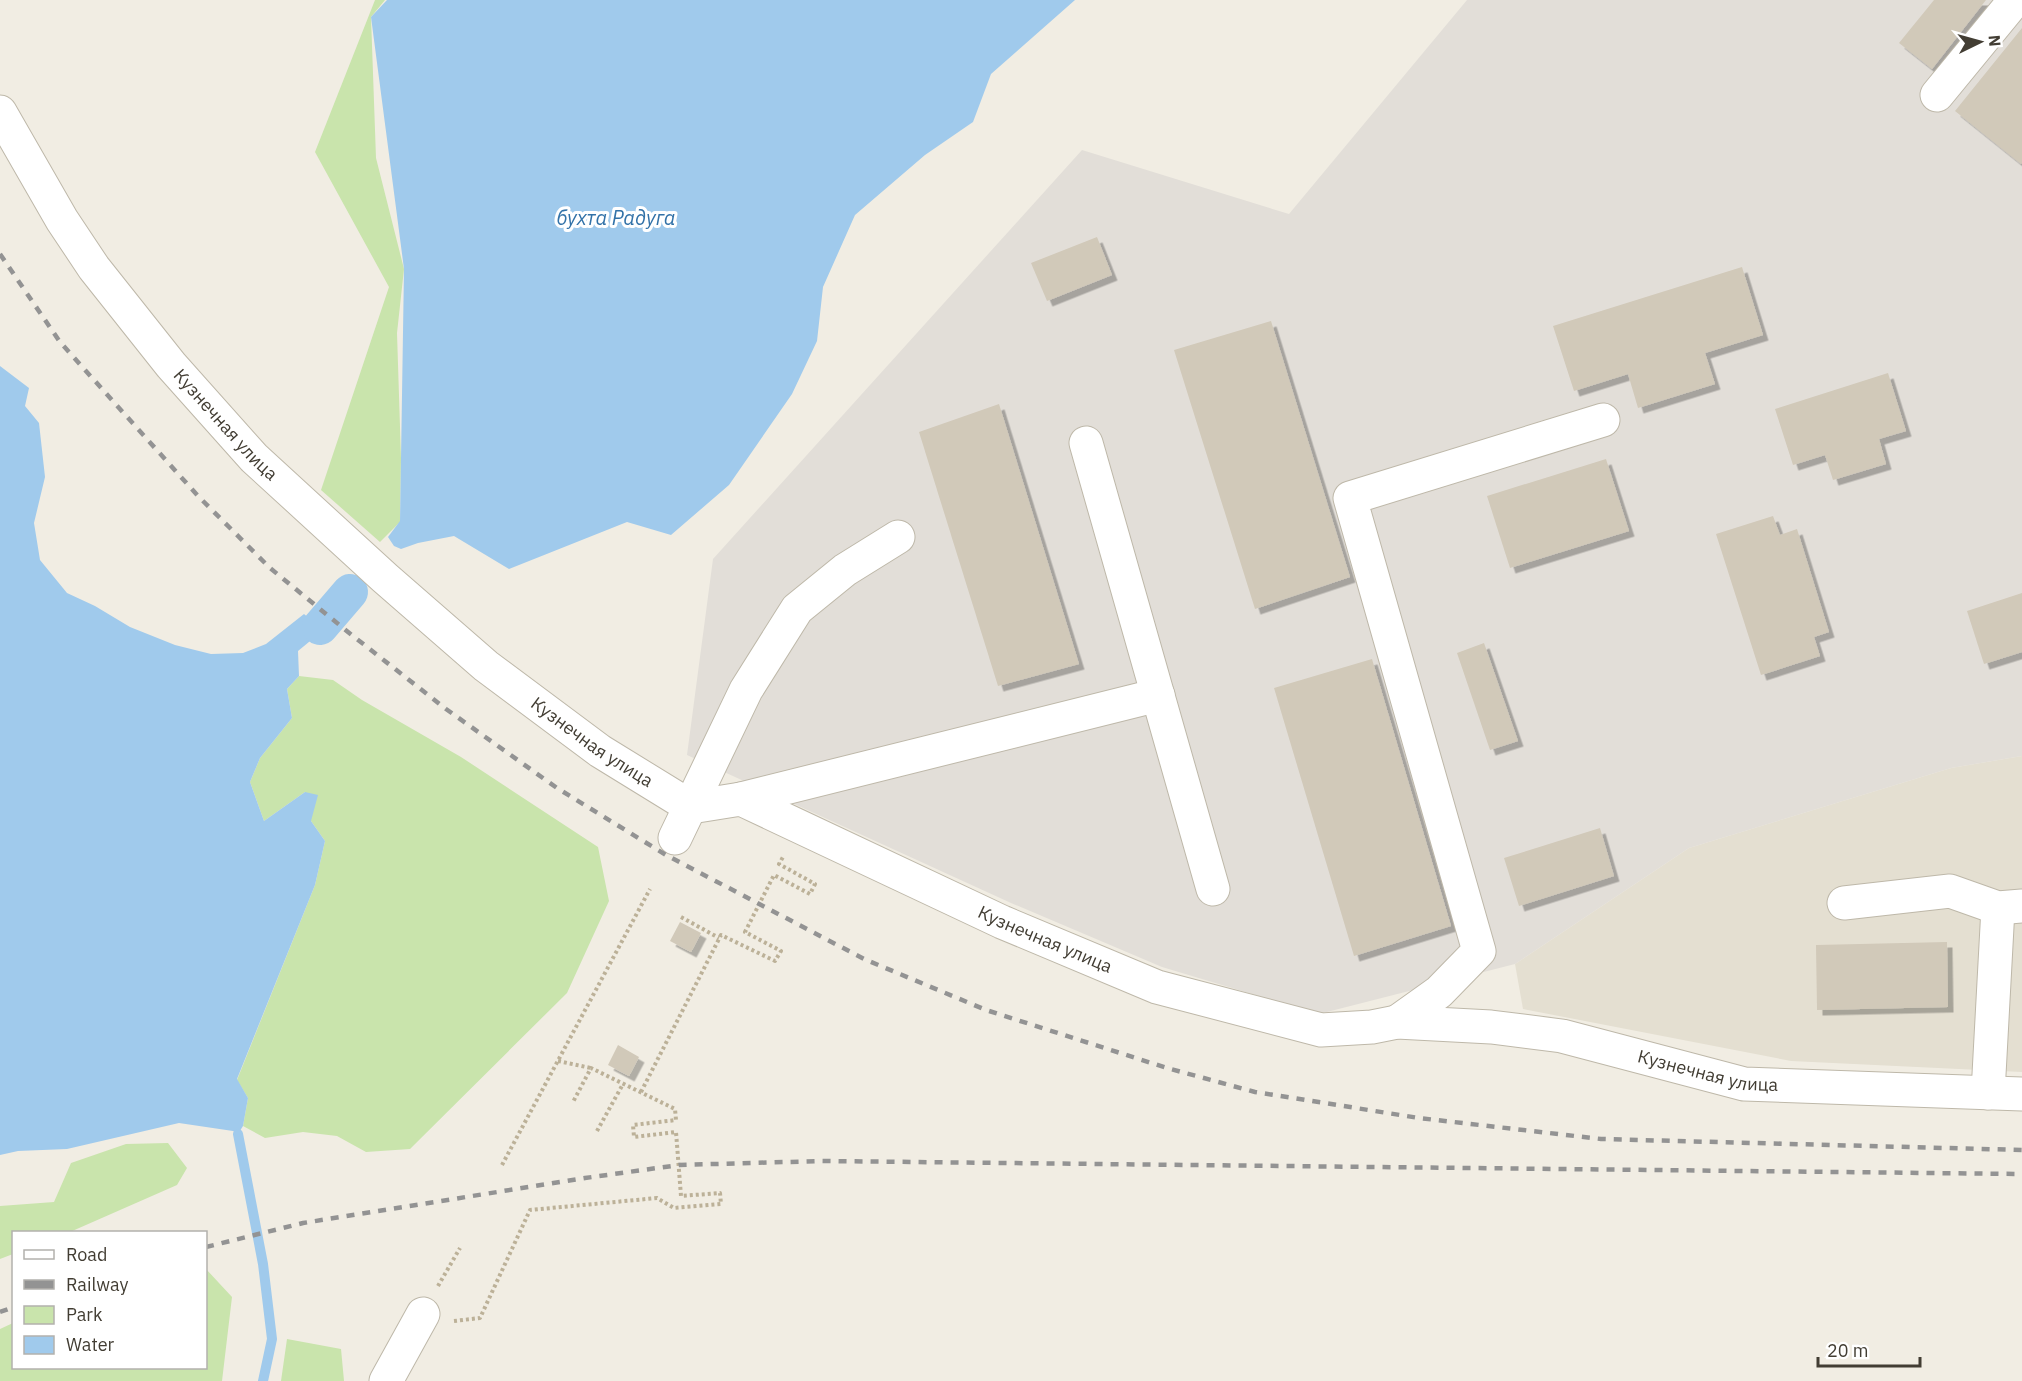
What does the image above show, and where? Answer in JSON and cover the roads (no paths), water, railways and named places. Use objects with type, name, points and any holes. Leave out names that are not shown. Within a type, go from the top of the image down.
[{"type":"street","points":[[1937,95],[2015,0]]},
{"type":"street","name":"Кузнечная улица","points":[[0,112],[62,220],[94,268],[171,364],[255,458],[394,586],[486,666],[600,751],[691,807]]},
{"type":"street","name":"Кузнечная улица","points":[[1397,1022],[1439,992],[1479,951],[1350,498],[1603,420]]},
{"type":"street","points":[[1086,443],[1213,889]]},
{"type":"street","points":[[675,838],[746,690],[797,609],[845,570],[898,537]]},
{"type":"street","points":[[691,807],[741,799],[1158,695]]},
{"type":"street","name":"Кузнечная улица","points":[[741,799],[1002,922],[1157,987],[1321,1030],[1372,1027],[1397,1022],[1491,1027],[1562,1036],[1743,1084],[2022,1094]]},
{"type":"street","points":[[1844,903],[1950,891],[2010,907],[1988,1093]]},
{"type":"street","points":[[386,1381],[435,1318]]},
{"type":"water","name":"бухта Радуга","points":[[387,0],[1075,0],[991,74],[973,122],[925,155],[855,215],[823,287],[817,341],[792,394],[729,485],[671,535],[627,522],[509,569],[454,536],[401,549],[394,546],[388,537],[400,521],[404,269],[371,17]]},
{"type":"water","points":[[0,366],[29,388],[25,406],[39,423],[45,477],[34,523],[40,560],[67,593],[95,606],[130,627],[175,645],[211,654],[243,653],[266,644],[304,614],[320,627],[315,637],[298,651],[299,676],[287,689],[292,718],[260,758],[250,782],[264,821],[305,792],[318,795],[311,821],[325,841],[315,885],[237,1079],[248,1098],[243,1126],[238,1134],[233,1131],[179,1123],[67,1149],[18,1151],[0,1155]]},
{"type":"waterway","points":[[320,627],[350,592]]},
{"type":"waterway","points":[[238,1134],[263,1264],[272,1339],[263,1381]]},
{"type":"railway","points":[[0,254],[60,342],[198,496],[270,568],[348,632],[446,709],[557,788],[666,855],[864,959],[986,1010],[1167,1068],[1255,1092],[1419,1118],[1601,1139],[2022,1150]]},
{"type":"railway","points":[[207,1247],[303,1223],[679,1165],[822,1161],[2022,1174]]},
{"type":"railway","points":[[0,1312],[12,1308]]}]
